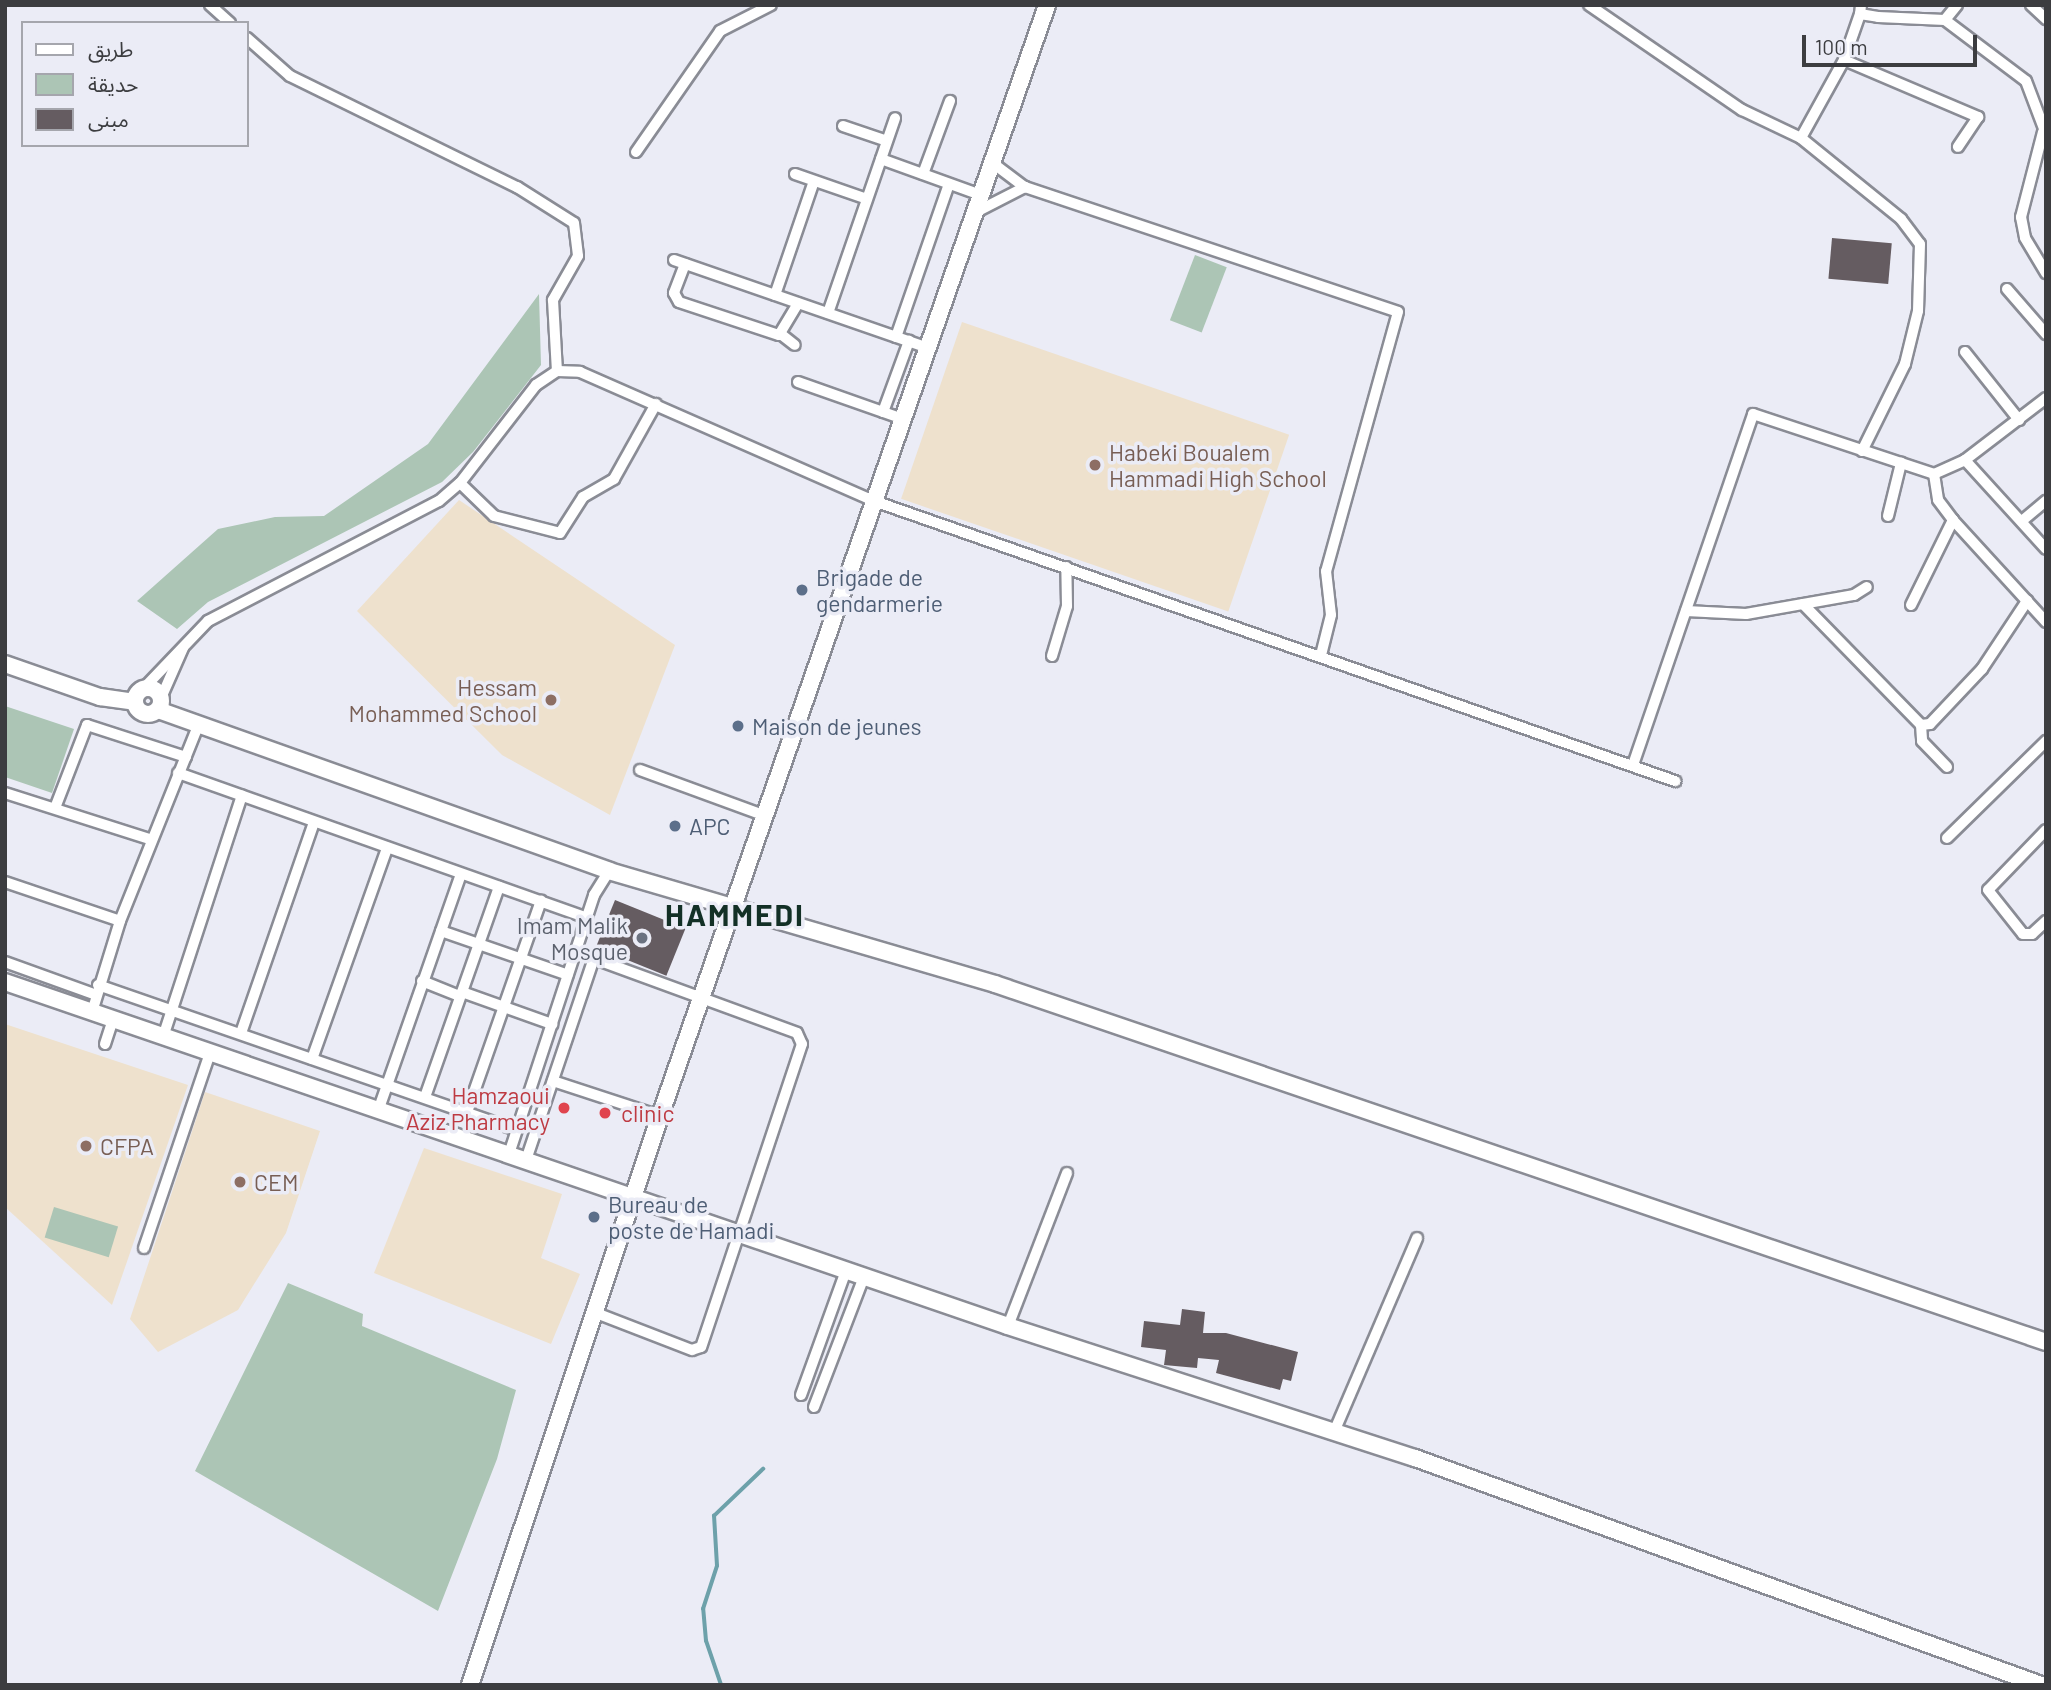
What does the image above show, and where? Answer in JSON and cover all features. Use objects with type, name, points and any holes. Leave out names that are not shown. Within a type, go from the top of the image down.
[{"type":"main road","points":[[470,1685],[660,1116],[874,501],[981,204],[1047,5]]},
{"type":"main road","points":[[5,664],[100,697],[139,695],[155,689],[160,704],[197,728],[609,871],[732,911],[995,984],[2046,1342]]},
{"type":"main road","points":[[139,695],[144,714],[160,704]]},
{"type":"main road","points":[[5,982],[525,1163],[633,1197],[1008,1326],[1334,1432],[2040,1685]]},
{"type":"street","points":[[210,5],[228,21]]},
{"type":"street","points":[[741,5],[741,19]]},
{"type":"street","points":[[636,152],[720,31],[771,5]]},
{"type":"street","points":[[1589,5],[1742,110],[1801,138],[1901,219],[1920,244],[1918,311],[1905,364],[1861,451]]},
{"type":"street","points":[[1945,20],[1957,5]]},
{"type":"street","points":[[2031,5],[2046,19]]},
{"type":"street","points":[[1801,138],[1844,60],[1861,10],[1945,20],[2026,81],[2045,133],[2021,216],[2025,238],[2046,273]]},
{"type":"street","points":[[248,39],[290,76],[517,187],[574,223],[579,256],[553,300],[557,371]]},
{"type":"street","points":[[1844,60],[1978,117],[1958,147]]},
{"type":"street","points":[[923,174],[950,101]]},
{"type":"street","points":[[828,313],[895,118]]},
{"type":"street","points":[[843,126],[887,141]]},
{"type":"street","points":[[881,159],[949,184],[981,204],[1026,187]]},
{"type":"street","points":[[994,164],[1026,187],[1398,312],[1326,571],[1331,615],[1321,655]]},
{"type":"street","points":[[795,174],[867,199]]},
{"type":"street","points":[[775,295],[814,181]]},
{"type":"street","points":[[896,337],[949,184]]},
{"type":"street","points":[[674,260],[928,348]]},
{"type":"street","points":[[685,264],[675,290],[677,300],[782,335],[794,345]]},
{"type":"street","points":[[2007,289],[2046,334]]},
{"type":"street","points":[[782,335],[797,303]]},
{"type":"street","points":[[883,412],[909,341]]},
{"type":"street","points":[[1965,352],[2019,420]]},
{"type":"street","points":[[139,695],[187,639],[220,614],[431,506],[460,483],[536,385],[557,371],[580,372],[874,501],[1321,655],[1675,781]]},
{"type":"street","points":[[798,382],[903,419]]},
{"type":"street","points":[[1633,765],[1753,414],[1934,474],[1965,460],[2046,398]]},
{"type":"street","points":[[460,483],[494,516],[560,533],[583,497],[614,479],[656,404]]},
{"type":"street","points":[[1965,460],[2023,520],[2046,549]]},
{"type":"street","points":[[1888,516],[1901,463]]},
{"type":"street","points":[[1934,474],[1938,500],[1953,520],[2046,622]]},
{"type":"street","points":[[2023,520],[2046,501]]},
{"type":"street","points":[[1911,605],[1953,520]]},
{"type":"street","points":[[1052,656],[1067,606],[1066,567]]},
{"type":"street","points":[[1686,611],[1746,614],[1854,595],[1867,587]]},
{"type":"street","points":[[1947,767],[1922,741],[1926,725],[1982,668],[2027,601]]},
{"type":"street","points":[[1803,604],[1926,725]]},
{"type":"street","points":[[160,704],[187,639]]},
{"type":"street","points":[[55,808],[87,725],[186,757]]},
{"type":"street","points":[[92,1012],[96,989],[120,921],[197,728]]},
{"type":"street","points":[[1947,838],[2046,741]]},
{"type":"street","points":[[640,771],[766,816]]},
{"type":"street","points":[[178,774],[586,918]]},
{"type":"street","points":[[5,793],[152,840]]},
{"type":"street","points":[[163,1037],[242,796]]},
{"type":"street","points":[[241,1033],[314,822]]},
{"type":"street","points":[[2046,830],[1988,890],[2023,934],[2032,934],[2046,921]]},
{"type":"street","points":[[312,1059],[387,848]]},
{"type":"street","points":[[508,1157],[586,918],[609,871]]},
{"type":"street","points":[[378,1111],[461,874]]},
{"type":"street","points":[[5,882],[120,921]]},
{"type":"street","points":[[425,1097],[499,887]]},
{"type":"street","points":[[467,1112],[541,901]]},
{"type":"street","points":[[441,931],[568,975]]},
{"type":"street","points":[[576,952],[801,1037],[741,1234],[697,1350],[596,1313]]},
{"type":"street","points":[[525,1163],[594,958]]},
{"type":"street","points":[[5,962],[241,1033],[517,1130]]},
{"type":"street","points":[[422,981],[552,1024]]},
{"type":"street","points":[[105,1044],[113,1019]]},
{"type":"street","points":[[144,1248],[210,1053]]},
{"type":"street","points":[[553,1081],[660,1116]]},
{"type":"street","points":[[1008,1326],[1067,1173]]},
{"type":"street","points":[[1334,1432],[1417,1238]]},
{"type":"street","points":[[801,1395],[846,1271]]},
{"type":"street","points":[[814,1407],[864,1277]]},
{"type":"shaded area","name":"Habeki Boualem Hammadi High School","points":[[962,322],[1289,435],[1228,611],[901,499]]},
{"type":"shaded area","name":"Hessam Mohammed School","points":[[459,500],[675,645],[610,815],[502,755],[357,611]]},
{"type":"shaded area","name":"CFPA","points":[[5,1024],[188,1085],[112,1305],[5,1207]]},
{"type":"shaded area","name":"CEM","points":[[205,1092],[320,1131],[286,1233],[238,1310],[158,1352],[130,1319]]},
{"type":"shaded area","points":[[424,1148],[562,1194],[541,1258],[580,1274],[551,1344],[374,1273]]},
{"type":"green space","points":[[1195,255],[1227,267],[1202,333],[1170,320]]},
{"type":"green space","points":[[539,294],[541,365],[473,452],[442,482],[208,602],[177,629],[137,601],[218,529],[275,517],[324,516],[428,444]]},
{"type":"green space","points":[[5,706],[74,729],[52,793],[5,777]]},
{"type":"green space","points":[[54,1207],[118,1227],[109,1257],[45,1238]]},
{"type":"green space","points":[[288,1283],[363,1314],[362,1326],[516,1390],[497,1459],[438,1611],[195,1471]]},
{"type":"building","points":[[1832,238],[1892,243],[1888,284],[1828,279]]},
{"type":"building","name":"Imam Malik Mosque","points":[[615,900],[685,928],[666,976],[596,947]]},
{"type":"building","points":[[1182,1309],[1205,1312],[1203,1333],[1226,1333],[1298,1352],[1291,1381],[1283,1379],[1280,1390],[1216,1373],[1219,1360],[1198,1358],[1197,1368],[1164,1365],[1166,1350],[1141,1347],[1144,1321],[1180,1325]]},
{"type":"waterway","points":[[721,1685],[706,1641],[703,1609],[717,1566],[714,1516],[763,1469]]},
{"type":"place","name":"Habeki Boualem Hammadi High School","points":[[1095,465]]},
{"type":"place","name":"Brigade de gendarmerie","points":[[802,590]]},
{"type":"place","name":"Hessam Mohammed School","points":[[551,700]]},
{"type":"place","name":"Maison de jeunes","points":[[738,726]]},
{"type":"place","name":"APC","points":[[675,826]]},
{"type":"place","name":"Imam Malik Mosque","points":[[642,938]]},
{"type":"place","name":"Hamzaoui Aziz Pharmacy","points":[[564,1108]]},
{"type":"place","name":"clinic","points":[[605,1113]]},
{"type":"place","name":"CFPA","points":[[86,1146]]},
{"type":"place","name":"CEM","points":[[240,1182]]},
{"type":"place","name":"Bureau de poste de Hamadi","points":[[594,1217]]},
{"type":"district","name":"HAMMEDI","points":[[735,914]]}]
